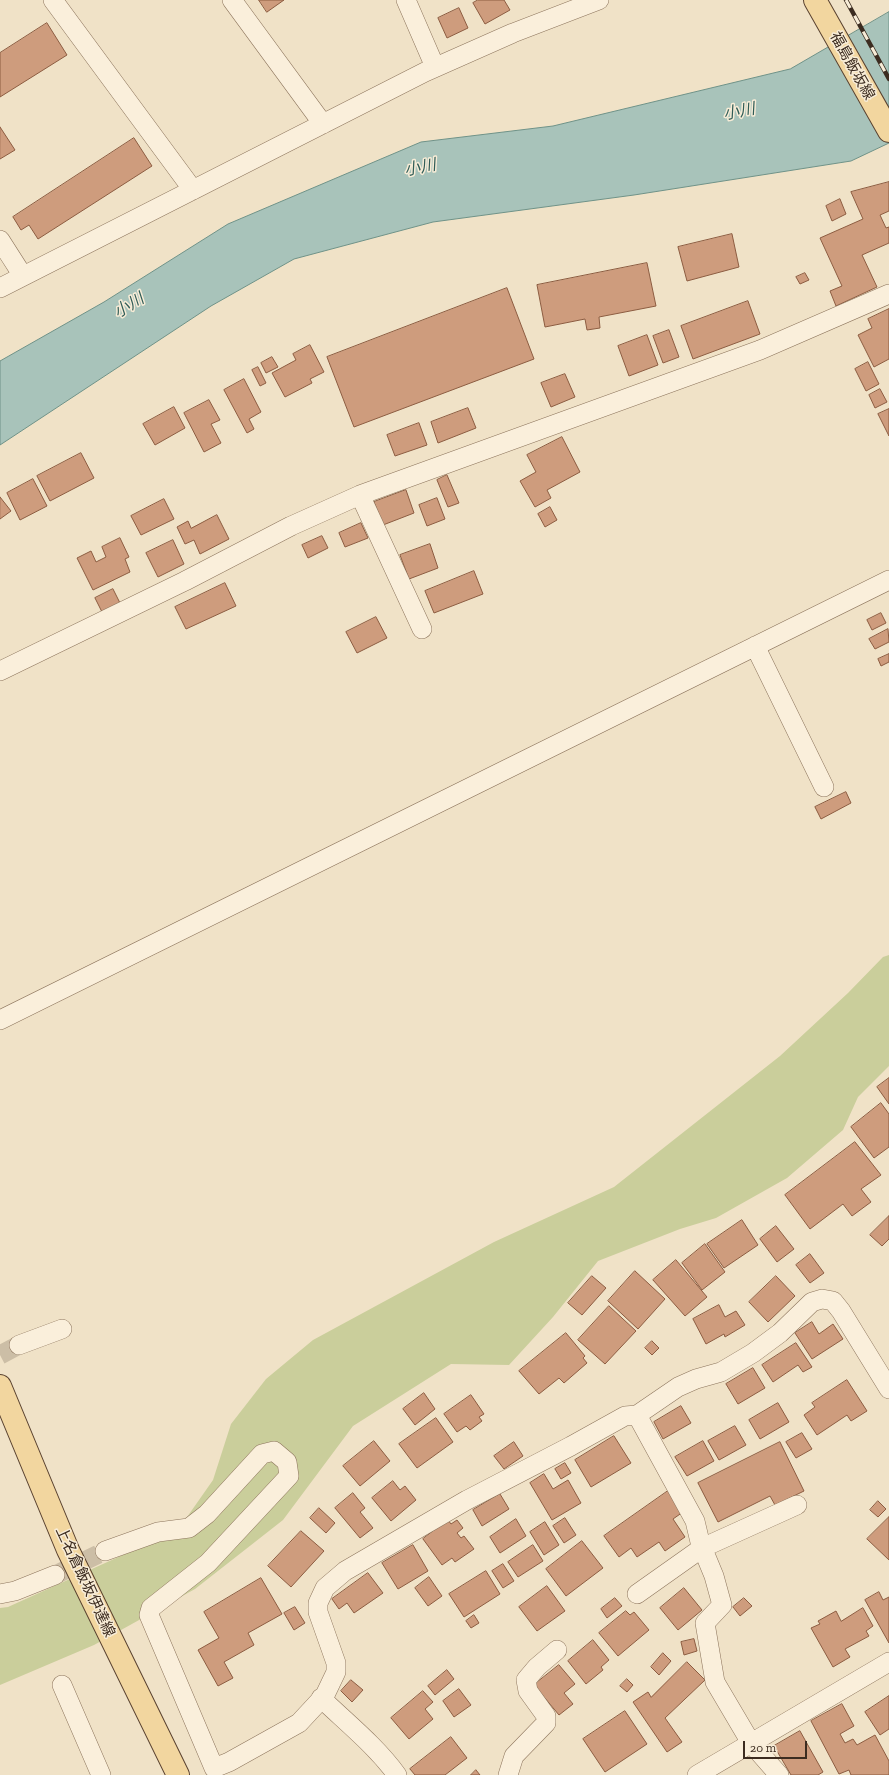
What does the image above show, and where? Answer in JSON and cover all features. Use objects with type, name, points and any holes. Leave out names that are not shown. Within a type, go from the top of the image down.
[{"type":"main road","name":"福島飯坂線","points":[[815,0],[889,131]]},
{"type":"main road","name":"上名倉飯坂伊達線","points":[[0,1386],[68,1550],[178,1775]]},
{"type":"street","points":[[53,0],[193,190]]},
{"type":"street","points":[[232,0],[323,124]]},
{"type":"street","points":[[406,0],[435,67]]},
{"type":"street","points":[[0,288],[435,67],[514,33],[599,0]]},
{"type":"street","points":[[0,240],[24,276]]},
{"type":"street","points":[[0,671],[185,581],[291,526],[360,495],[760,350],[889,294]]},
{"type":"street","points":[[360,495],[422,629]]},
{"type":"street","points":[[0,1020],[889,580]]},
{"type":"street","points":[[755,646],[824,787]]},
{"type":"street","points":[[105,1551],[158,1532],[189,1528],[207,1514],[262,1454],[274,1451],[282,1456],[287,1462],[289,1476],[208,1563],[151,1608],[149,1615],[214,1768],[228,1762],[299,1723],[331,1684],[336,1672],[334,1655],[318,1612],[318,1603],[325,1588],[345,1571],[467,1500],[625,1416],[637,1415],[678,1387],[696,1379],[721,1372],[753,1353],[780,1333],[812,1302],[822,1299],[833,1301],[841,1311],[889,1389]]},
{"type":"street","points":[[19,1345],[62,1329]]},
{"type":"street","points":[[637,1415],[695,1521],[702,1548],[714,1576],[722,1605],[705,1623],[715,1682],[751,1743],[779,1775]]},
{"type":"street","points":[[637,1594],[702,1548],[797,1505]]},
{"type":"street","points":[[0,1594],[15,1591],[55,1575]]},
{"type":"street","points":[[508,1775],[514,1756],[546,1722],[546,1716],[528,1692],[526,1680],[537,1667],[557,1650]]},
{"type":"street","points":[[697,1775],[889,1663]]},
{"type":"street","points":[[62,1685],[101,1775]]},
{"type":"street","points":[[321,1698],[388,1763],[397,1775]]},
{"type":"green space","points":[[889,955],[889,1066],[858,1097],[843,1130],[787,1178],[716,1218],[680,1229],[598,1261],[553,1317],[509,1365],[451,1364],[353,1426],[283,1520],[195,1589],[94,1645],[0,1685],[0,1608],[8,1607],[178,1530],[213,1480],[231,1424],[266,1379],[313,1340],[494,1242],[614,1187],[780,1056],[848,993],[883,957]]},
{"type":"water","name":"小川","points":[[889,12],[889,143],[851,161],[634,195],[433,222],[294,259],[211,306],[0,445],[0,361],[104,302],[228,224],[421,142],[553,126],[790,69]]},
{"type":"building","points":[[259,0],[284,0],[267,12]]},
{"type":"building","points":[[478,0],[504,0],[510,10],[485,24],[473,3]]},
{"type":"building","points":[[459,8],[468,28],[447,38],[438,18]]},
{"type":"building","points":[[47,23],[67,55],[0,97],[0,53]]},
{"type":"building","points":[[0,127],[15,150],[0,159]]},
{"type":"building","points":[[134,138],[152,166],[38,239],[29,225],[21,230],[13,217]]},
{"type":"building","points":[[889,182],[889,211],[880,215],[886,228],[889,227],[889,243],[862,255],[877,287],[836,306],[830,291],[842,286],[820,238],[863,219],[851,192]]},
{"type":"building","points":[[840,199],[846,214],[832,221],[826,206]]},
{"type":"building","points":[[732,234],[739,267],[687,281],[678,247]]},
{"type":"building","points":[[647,263],[656,306],[599,317],[600,328],[587,330],[585,319],[545,327],[537,285]]},
{"type":"building","points":[[805,273],[809,280],[800,284],[796,277]]},
{"type":"building","points":[[507,288],[534,359],[354,427],[327,357]]},
{"type":"building","points":[[748,301],[760,334],[693,359],[681,326]]},
{"type":"building","points":[[889,309],[889,359],[874,367],[858,335],[872,328],[868,319]]},
{"type":"building","points":[[669,330],[679,357],[663,363],[653,336]]},
{"type":"building","points":[[647,335],[658,365],[629,376],[618,346]]},
{"type":"building","points":[[310,345],[324,372],[310,379],[312,383],[285,397],[272,373],[296,360],[293,354]]},
{"type":"building","points":[[272,357],[278,367],[266,373],[261,363]]},
{"type":"building","points":[[868,362],[879,384],[866,391],[855,369]]},
{"type":"building","points":[[258,367],[266,383],[260,386],[252,370]]},
{"type":"building","points":[[565,374],[575,397],[551,407],[541,383]]},
{"type":"building","points":[[244,379],[261,412],[249,419],[254,429],[247,433],[224,390]]},
{"type":"building","points":[[880,389],[887,402],[875,408],[869,395]]},
{"type":"building","points":[[209,400],[220,420],[211,424],[221,443],[204,452],[184,413]]},
{"type":"building","points":[[174,407],[185,428],[155,445],[143,424]]},
{"type":"building","points":[[468,408],[476,428],[438,443],[431,422]]},
{"type":"building","points":[[889,409],[889,436],[878,414]]},
{"type":"building","points":[[419,423],[427,445],[395,456],[387,435]]},
{"type":"building","points":[[562,437],[580,472],[547,490],[551,498],[535,507],[520,481],[536,472],[527,455]]},
{"type":"building","points":[[81,453],[94,478],[50,501],[37,476]]},
{"type":"building","points":[[447,475],[459,503],[448,507],[437,480]]},
{"type":"building","points":[[33,479],[47,506],[20,520],[7,493]]},
{"type":"building","points":[[406,490],[414,513],[383,525],[374,502]]},
{"type":"building","points":[[0,497],[11,511],[0,519]]},
{"type":"building","points":[[437,498],[445,519],[427,526],[419,505]]},
{"type":"building","points":[[164,499],[174,519],[141,535],[131,516]]},
{"type":"building","points":[[550,507],[557,520],[545,527],[538,514]]},
{"type":"building","points":[[217,515],[229,539],[200,554],[194,540],[185,544],[177,527],[188,521],[191,528]]},
{"type":"building","points":[[361,523],[368,538],[345,547],[339,533]]},
{"type":"building","points":[[322,536],[328,548],[308,558],[302,545]]},
{"type":"building","points":[[120,538],[129,557],[125,559],[130,572],[93,590],[77,558],[91,551],[96,562],[106,557],[102,547]]},
{"type":"building","points":[[173,540],[184,564],[158,577],[146,553]]},
{"type":"building","points":[[430,544],[438,568],[409,579],[400,555]]},
{"type":"building","points":[[474,571],[483,594],[434,613],[425,591]]},
{"type":"building","points":[[225,583],[236,606],[186,629],[175,607]]},
{"type":"building","points":[[113,589],[120,603],[102,612],[95,598]]},
{"type":"building","points":[[881,613],[886,623],[872,630],[867,620]]},
{"type":"building","points":[[376,617],[387,638],[357,653],[346,632]]},
{"type":"building","points":[[888,629],[889,642],[875,649],[869,639]]},
{"type":"building","points":[[889,654],[889,662],[881,666],[878,659]]},
{"type":"building","points":[[846,792],[851,803],[821,819],[815,807]]},
{"type":"building","points":[[889,1078],[889,1104],[877,1087]]},
{"type":"building","points":[[881,1103],[889,1114],[889,1147],[874,1158],[851,1127]]},
{"type":"building","points":[[855,1142],[881,1175],[861,1189],[871,1202],[852,1216],[843,1204],[810,1229],[785,1195]]},
{"type":"building","points":[[889,1216],[889,1239],[882,1246],[870,1235]]},
{"type":"building","points":[[742,1220],[758,1245],[724,1268],[707,1244]]},
{"type":"building","points":[[776,1226],[794,1249],[777,1262],[760,1239]]},
{"type":"building","points":[[705,1244],[725,1272],[702,1290],[682,1263]]},
{"type":"building","points":[[810,1254],[824,1273],[810,1283],[796,1265]]},
{"type":"building","points":[[676,1260],[707,1297],[685,1316],[653,1280]]},
{"type":"building","points":[[635,1271],[665,1299],[638,1329],[608,1301]]},
{"type":"building","points":[[592,1276],[606,1288],[582,1315],[568,1303]]},
{"type":"building","points":[[776,1276],[795,1296],[768,1322],[749,1302]]},
{"type":"building","points":[[719,1305],[725,1317],[736,1311],[745,1325],[725,1337],[724,1334],[706,1344],[693,1319]]},
{"type":"building","points":[[609,1306],[636,1331],[605,1364],[578,1340]]},
{"type":"building","points":[[812,1322],[819,1334],[833,1324],[843,1339],[812,1359],[795,1333]]},
{"type":"building","points":[[566,1333],[585,1356],[583,1358],[587,1363],[564,1383],[559,1378],[539,1394],[519,1371]]},
{"type":"building","points":[[652,1341],[659,1348],[652,1355],[645,1348]]},
{"type":"building","points":[[796,1343],[812,1367],[803,1372],[798,1365],[773,1382],[762,1365]]},
{"type":"building","points":[[753,1368],[765,1388],[738,1404],[726,1384]]},
{"type":"building","points":[[847,1380],[867,1411],[851,1421],[847,1415],[817,1435],[804,1415],[815,1407],[812,1403]]},
{"type":"building","points":[[424,1393],[435,1409],[415,1425],[403,1409]]},
{"type":"building","points":[[471,1395],[484,1414],[479,1417],[482,1421],[470,1430],[466,1426],[457,1432],[444,1414]]},
{"type":"building","points":[[778,1403],[789,1422],[760,1439],[749,1420]]},
{"type":"building","points":[[681,1406],[691,1423],[663,1439],[654,1422]]},
{"type":"building","points":[[436,1418],[453,1442],[417,1468],[399,1444]]},
{"type":"building","points":[[735,1426],[746,1445],[719,1460],[708,1441]]},
{"type":"building","points":[[802,1433],[812,1449],[796,1458],[786,1442]]},
{"type":"building","points":[[614,1436],[631,1463],[591,1487],[575,1460]]},
{"type":"building","points":[[374,1441],[390,1461],[360,1486],[343,1466]]},
{"type":"building","points":[[703,1441],[714,1461],[687,1476],[675,1457]]},
{"type":"building","points":[[514,1442],[523,1456],[504,1469],[494,1456]]},
{"type":"building","points":[[780,1442],[804,1491],[775,1505],[770,1496],[718,1522],[698,1483]]},
{"type":"building","points":[[565,1463],[571,1473],[561,1479],[555,1469]]},
{"type":"building","points":[[544,1474],[553,1489],[568,1480],[581,1503],[552,1520],[530,1483]]},
{"type":"building","points":[[393,1481],[400,1490],[405,1486],[416,1500],[391,1521],[372,1498]]},
{"type":"building","points":[[668,1491],[683,1512],[673,1519],[685,1537],[665,1551],[659,1542],[637,1557],[631,1548],[619,1557],[604,1536]]},
{"type":"building","points":[[353,1493],[365,1508],[360,1512],[373,1528],[360,1538],[335,1508]]},
{"type":"building","points":[[500,1494],[509,1509],[482,1526],[473,1510]]},
{"type":"building","points":[[878,1501],[886,1509],[878,1517],[870,1510]]},
{"type":"building","points":[[319,1508],[335,1523],[326,1533],[310,1518]]},
{"type":"building","points":[[889,1517],[889,1560],[867,1539]]},
{"type":"building","points":[[565,1518],[576,1535],[564,1543],[553,1526]]},
{"type":"building","points":[[516,1519],[526,1536],[500,1553],[490,1537]]},
{"type":"building","points":[[448,1520],[451,1524],[457,1520],[463,1528],[457,1533],[461,1538],[464,1536],[474,1549],[455,1562],[452,1558],[442,1565],[423,1539]]},
{"type":"building","points":[[545,1522],[559,1545],[544,1555],[530,1532]]},
{"type":"building","points":[[301,1531],[324,1551],[291,1587],[268,1566]]},
{"type":"building","points":[[582,1541],[603,1568],[566,1596],[546,1569]]},
{"type":"building","points":[[413,1545],[428,1571],[398,1589],[382,1563]]},
{"type":"building","points":[[533,1545],[543,1561],[518,1577],[508,1562]]},
{"type":"building","points":[[503,1564],[514,1581],[503,1588],[492,1571]]},
{"type":"building","points":[[486,1571],[500,1594],[464,1617],[449,1594]]},
{"type":"building","points":[[368,1573],[383,1593],[354,1613],[347,1603],[339,1609],[332,1599]]},
{"type":"building","points":[[429,1577],[442,1596],[428,1606],[415,1588]]},
{"type":"building","points":[[261,1578],[282,1614],[248,1633],[254,1645],[224,1662],[233,1678],[218,1686],[198,1650],[219,1638],[204,1612]]},
{"type":"building","points":[[547,1586],[565,1611],[537,1631],[519,1607]]},
{"type":"building","points":[[684,1588],[702,1610],[678,1630],[660,1608]]},
{"type":"building","points":[[879,1592],[883,1600],[889,1597],[889,1643],[865,1600]]},
{"type":"building","points":[[615,1598],[622,1606],[607,1618],[601,1609]]},
{"type":"building","points":[[744,1598],[752,1606],[740,1616],[733,1607]]},
{"type":"building","points":[[295,1607],[305,1623],[294,1630],[284,1613]]},
{"type":"building","points":[[863,1608],[873,1626],[866,1631],[869,1636],[845,1649],[850,1657],[833,1667],[811,1628],[820,1624],[818,1621],[836,1611],[841,1621]]},
{"type":"building","points":[[626,1611],[630,1615],[634,1612],[649,1630],[618,1656],[599,1633]]},
{"type":"building","points":[[474,1615],[479,1623],[471,1628],[466,1621]]},
{"type":"building","points":[[694,1639],[697,1651],[684,1655],[681,1642]]},
{"type":"building","points":[[593,1640],[609,1660],[601,1667],[603,1670],[586,1684],[568,1661]]},
{"type":"building","points":[[663,1653],[671,1661],[659,1675],[651,1667]]},
{"type":"building","points":[[687,1662],[705,1680],[665,1718],[682,1742],[667,1752],[633,1702],[648,1692],[651,1697]]},
{"type":"building","points":[[559,1665],[575,1684],[564,1693],[573,1704],[559,1715],[534,1685]]},
{"type":"building","points":[[447,1670],[454,1679],[435,1695],[428,1686]]},
{"type":"building","points":[[627,1679],[633,1685],[627,1692],[620,1686]]},
{"type":"building","points":[[351,1680],[363,1690],[352,1702],[341,1691]]},
{"type":"building","points":[[459,1689],[471,1705],[454,1717],[443,1701]]},
{"type":"building","points":[[423,1691],[433,1702],[425,1709],[433,1719],[409,1739],[391,1718]]},
{"type":"building","points":[[889,1696],[889,1729],[880,1735],[865,1712]]},
{"type":"building","points":[[842,1704],[854,1726],[840,1734],[845,1743],[853,1739],[857,1745],[875,1735],[889,1761],[889,1775],[851,1775],[849,1770],[839,1774],[811,1721]]},
{"type":"building","points":[[625,1711],[647,1744],[605,1772],[583,1739]]},
{"type":"building","points":[[800,1731],[823,1772],[818,1775],[791,1775],[774,1746]]},
{"type":"building","points":[[451,1737],[467,1758],[445,1775],[415,1775],[410,1769]]},
{"type":"building","points":[[476,1770],[480,1775],[471,1775]]},
{"type":"tunnel","points":[[0,1355],[19,1345]]},
{"type":"tunnel","points":[[55,1575],[105,1551]]},
{"type":"railway","points":[[846,0],[889,79]]}]
